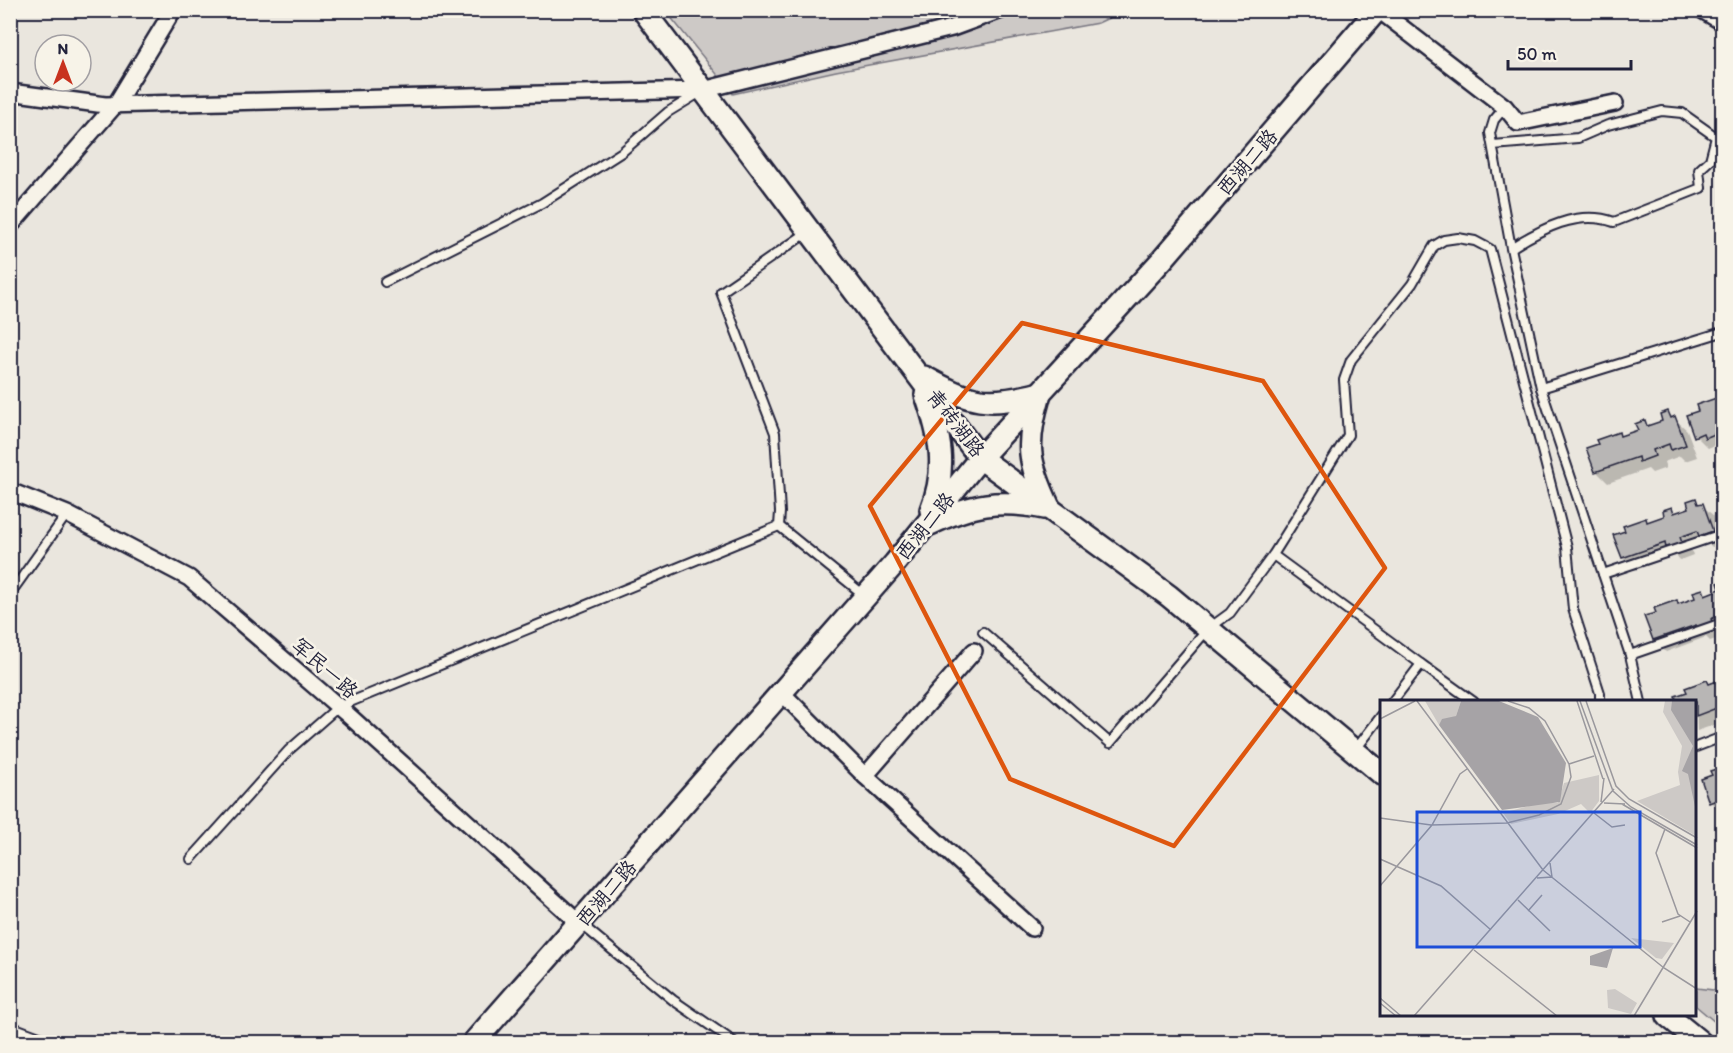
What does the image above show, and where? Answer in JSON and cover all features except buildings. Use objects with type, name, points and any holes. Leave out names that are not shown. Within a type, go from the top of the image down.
[{"type":"main road","name":"青砖湖路","points":[[644,10],[980,458],[1169,596],[1380,772]]},
{"type":"main road","name":"西湖二路","points":[[474,1042],[866,597],[980,458],[1162,260],[1378,10]]},
{"type":"main road","points":[[918,374],[956,394],[987,403],[1040,393],[1030,428],[1029,454],[1037,481],[1050,510]]},
{"type":"main road","points":[[918,374],[935,422],[942,456],[940,489],[924,527]]},
{"type":"main road","points":[[924,527],[958,510],[989,502],[1019,503],[1050,510]]},
{"type":"main road","points":[[1669,1017],[1700,1042]]},
{"type":"street","points":[[10,226],[116,104],[173,10]]},
{"type":"street","points":[[10,92],[116,104],[702,90],[952,28],[1001,10]]},
{"type":"street","points":[[1378,10],[1505,107],[1518,123],[1615,103]]},
{"type":"street","points":[[1702,10],[1722,22]]},
{"type":"street","name":"军民一路","points":[[10,491],[67,514],[189,578],[338,707],[580,924]]},
{"type":"street","points":[[865,776],[974,651]]},
{"type":"street","points":[[782,693],[865,776],[1032,928]]},
{"type":"lane","points":[[384,282],[542,203],[622,152],[668,112],[702,90]]},
{"type":"lane","points":[[1505,107],[1494,120],[1490,133],[1511,248],[1541,388],[1630,656],[1641,700]]},
{"type":"lane","points":[[1493,145],[1578,138],[1608,124],[1662,111],[1682,113],[1719,139],[1710,160],[1699,170],[1701,189],[1614,222],[1598,217],[1581,217],[1534,233],[1511,248]]},
{"type":"lane","points":[[778,526],[780,512],[775,433],[721,291],[809,231]]},
{"type":"lane","points":[[983,632],[1110,743],[1208,629],[1230,613],[1273,555],[1348,435],[1344,380],[1351,360],[1412,284],[1434,246],[1444,240],[1475,241],[1490,249],[1567,547],[1573,609],[1600,693],[1600,700]]},
{"type":"lane","points":[[1541,388],[1722,332]]},
{"type":"lane","points":[[10,594],[67,514]]},
{"type":"lane","points":[[778,526],[866,597]]},
{"type":"lane","points":[[191,859],[289,750],[338,707],[778,526]]},
{"type":"lane","points":[[1603,574],[1722,534]]},
{"type":"lane","points":[[1273,555],[1471,700]]},
{"type":"lane","points":[[1630,656],[1722,623]]},
{"type":"lane","points":[[1394,700],[1421,664]]},
{"type":"lane","points":[[1354,751],[1380,718]]},
{"type":"lane","points":[[1697,746],[1722,737]]},
{"type":"lane","points":[[580,924],[673,1000],[734,1042]]},
{"type":"lane","points":[[10,1026],[53,1042]]},
{"type":"highlighted area","points":[[1022,323],[1263,381],[1385,568],[1174,846],[1010,779],[870,506]]},
{"type":"shaded area","points":[[673,10],[1124,11],[1098,23],[836,71],[733,94],[669,15]]},
{"type":"shaded area","points":[[1697,988],[1722,991],[1722,1028],[1697,1007]]}]
